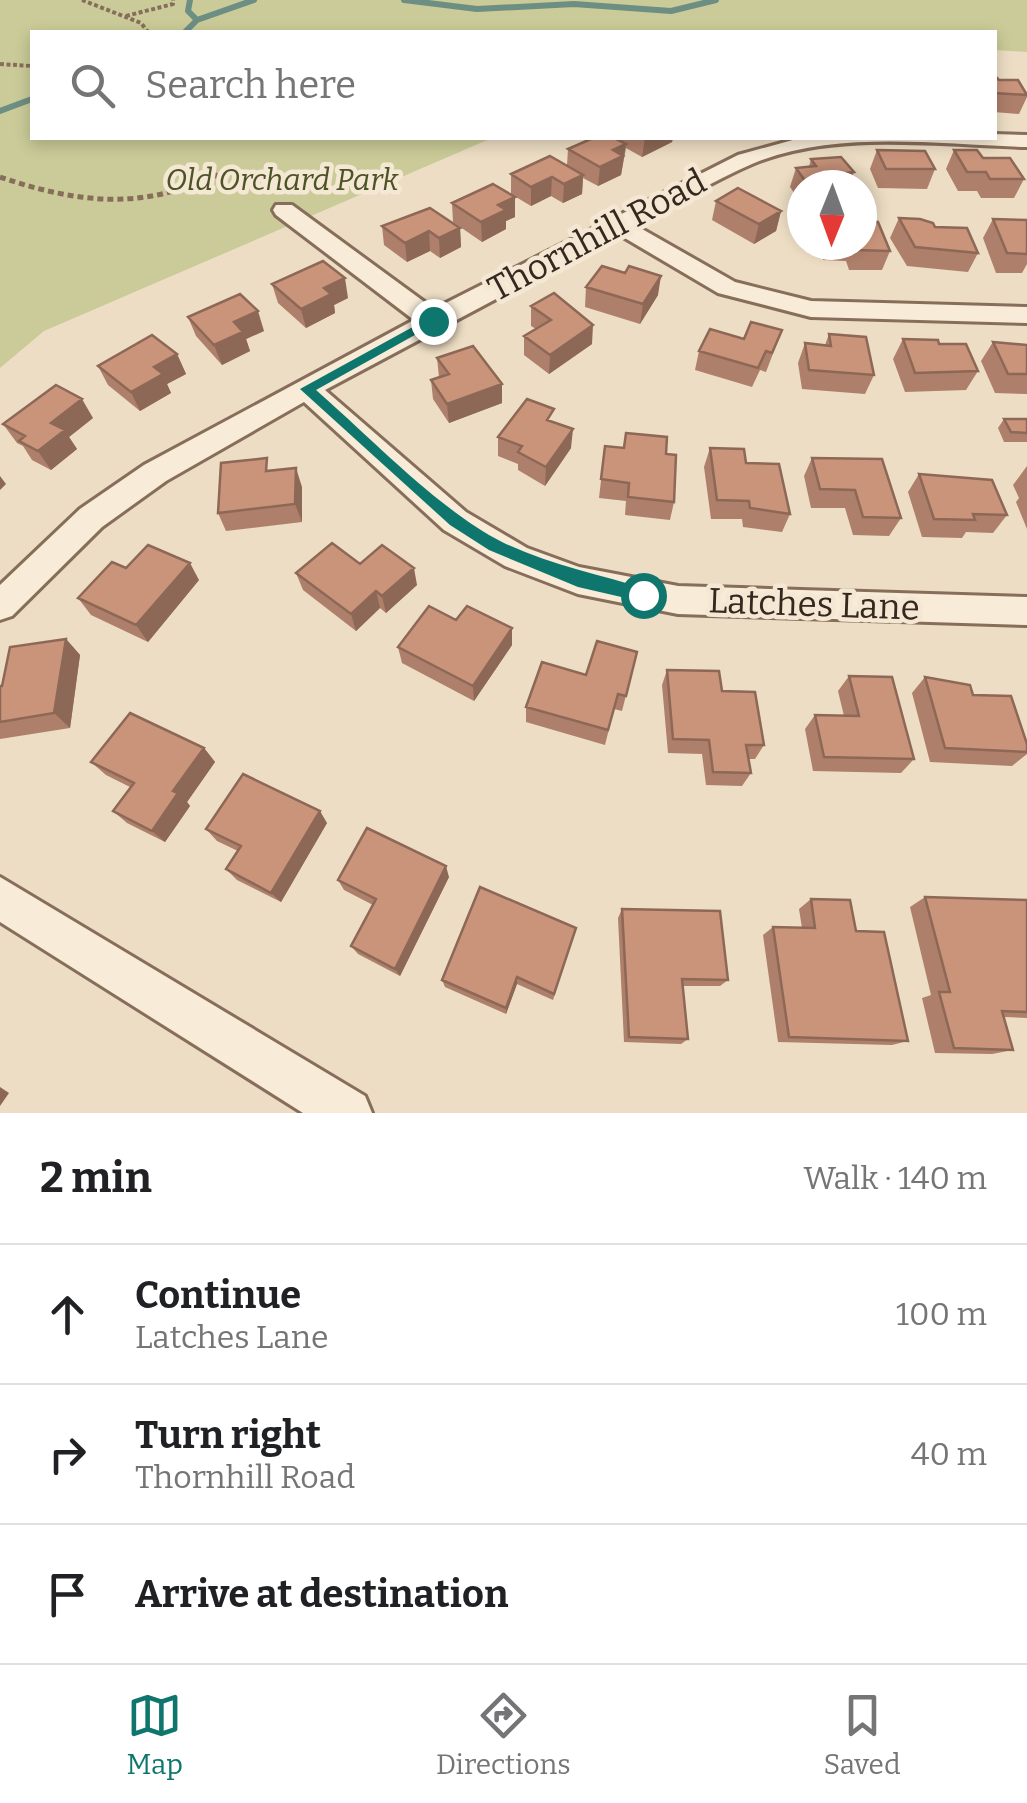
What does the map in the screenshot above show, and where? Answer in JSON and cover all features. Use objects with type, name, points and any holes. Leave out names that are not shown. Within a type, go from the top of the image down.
[{"type":"street","name":"Thornhill Road","points":[[0,606],[91,518],[156,472],[306,389],[745,158],[796,144],[843,140]]},
{"type":"street","name":"Thornhill Road","points":[[973,140],[1027,141]]},
{"type":"street","points":[[284,210],[433,321]]},
{"type":"street","points":[[619,225],[727,288],[811,309],[1027,315]]},
{"type":"street","name":"Latches Lane","points":[[306,389],[456,520],[516,557],[578,580],[678,600],[1027,611]]},
{"type":"street","points":[[0,898],[348,1113]]},
{"type":"path","points":[[82,0],[141,22],[147,30]]},
{"type":"path","points":[[125,16],[173,4],[173,0]]},
{"type":"path","points":[[0,64],[30,66]]},
{"type":"path","points":[[0,177],[28,188],[117,198],[155,196],[233,173],[253,188]]},
{"type":"green space","name":"Old Orchard Park","points":[[0,0],[1027,0],[1027,52],[997,50],[997,30],[30,30],[30,140],[487,140],[44,331],[0,368]]},
{"type":"building","points":[[997,78],[1018,80],[1027,95],[997,93]]},
{"type":"building","points":[[588,140],[618,140],[626,144],[613,150],[623,156],[600,167],[568,149]]},
{"type":"building","points":[[877,150],[925,151],[935,169],[886,169]]},
{"type":"building","points":[[954,150],[977,150],[983,158],[1010,158],[1024,179],[990,179],[986,172],[967,172]]},
{"type":"building","points":[[550,156],[583,175],[564,184],[552,177],[531,187],[511,174]]},
{"type":"building","points":[[841,157],[852,170],[796,168],[816,166],[811,159]]},
{"type":"building","points":[[493,184],[515,197],[498,205],[506,210],[481,222],[452,203]]},
{"type":"building","points":[[738,188],[781,211],[759,224],[716,201]]},
{"type":"building","points":[[430,208],[460,228],[439,238],[429,231],[405,243],[382,226]]},
{"type":"building","points":[[899,218],[920,219],[935,227],[967,228],[978,253],[915,247]]},
{"type":"building","points":[[993,219],[1027,220],[1027,254],[1007,253]]},
{"type":"building","points":[[877,222],[878,222],[890,251],[877,251]]},
{"type":"building","points":[[323,261],[345,278],[324,288],[331,294],[301,309],[272,284]]},
{"type":"building","points":[[602,266],[625,273],[629,266],[661,276],[643,304],[586,287]]},
{"type":"building","points":[[554,293],[593,325],[550,355],[524,336],[551,320],[531,306]]},
{"type":"building","points":[[240,294],[258,311],[234,322],[243,332],[214,345],[188,317]]},
{"type":"building","points":[[751,322],[782,330],[772,353],[766,351],[758,368],[699,351],[710,329],[744,339]]},
{"type":"building","points":[[829,334],[866,337],[874,375],[809,370],[805,343],[831,346]]},
{"type":"building","points":[[152,335],[177,354],[154,367],[163,374],[131,392],[98,366]]},
{"type":"building","points":[[903,339],[966,344],[978,371],[915,373]]},
{"type":"building","points":[[993,342],[1027,345],[1027,374],[1008,374]]},
{"type":"building","points":[[473,346],[502,384],[447,404],[431,380],[449,374],[437,358]]},
{"type":"building","points":[[56,385],[82,399],[51,423],[65,430],[38,451],[19,441],[25,436],[3,424]]},
{"type":"building","points":[[527,399],[554,409],[547,420],[573,429],[546,467],[518,452],[522,446],[498,437]]},
{"type":"building","points":[[1004,419],[1027,419],[1027,433],[1011,432]]},
{"type":"building","points":[[626,433],[667,437],[666,454],[676,455],[674,502],[628,497],[629,483],[601,479],[605,446],[624,448]]},
{"type":"building","points":[[710,448],[744,449],[746,463],[779,464],[790,514],[750,508],[749,501],[717,500]]},
{"type":"building","points":[[267,458],[266,471],[296,468],[295,504],[218,513],[221,463]]},
{"type":"building","points":[[812,458],[882,459],[901,518],[863,517],[855,490],[820,489]]},
{"type":"building","points":[[919,474],[992,480],[1007,515],[973,514],[975,520],[934,519]]},
{"type":"building","points":[[332,543],[360,564],[382,545],[414,568],[382,596],[376,591],[351,614],[296,573]]},
{"type":"building","points":[[148,545],[190,563],[136,625],[78,598],[112,562],[126,568]]},
{"type":"building","points":[[429,606],[456,620],[467,606],[512,628],[473,686],[398,647]]},
{"type":"building","points":[[66,639],[54,713],[0,722],[0,686],[10,647]]},
{"type":"building","points":[[597,641],[637,652],[626,696],[618,694],[608,730],[526,707],[542,662],[586,675]]},
{"type":"building","points":[[667,670],[719,671],[722,691],[755,692],[764,745],[746,745],[751,773],[713,772],[709,740],[673,739]]},
{"type":"building","points":[[849,676],[892,677],[914,759],[824,757],[815,715],[859,716]]},
{"type":"building","points":[[925,677],[970,685],[973,695],[1011,696],[1027,752],[945,748]]},
{"type":"building","points":[[130,713],[204,748],[173,791],[178,793],[152,831],[113,811],[134,783],[91,762]]},
{"type":"building","points":[[243,774],[320,811],[271,893],[226,869],[241,846],[206,829]]},
{"type":"building","points":[[367,828],[446,866],[395,969],[351,946],[376,899],[338,880]]},
{"type":"building","points":[[480,887],[576,928],[554,994],[517,977],[506,1008],[442,980]]},
{"type":"building","points":[[925,897],[1027,900],[1027,1012],[1002,1011],[1013,1050],[954,1048],[939,992],[950,992]]},
{"type":"building","points":[[811,899],[850,900],[856,931],[884,932],[908,1041],[789,1037],[773,927],[815,928]]},
{"type":"building","points":[[622,909],[720,911],[728,980],[682,979],[688,1039],[629,1037]]},
{"type":"waterway","points":[[190,0],[188,11],[197,20]]},
{"type":"waterway","points":[[197,20],[254,0]]},
{"type":"waterway","points":[[404,0],[477,9],[574,4],[671,11],[716,0]]},
{"type":"waterway","points":[[187,30],[197,20]]},
{"type":"waterway","points":[[0,111],[30,100]]},
{"type":"route","points":[[433,321],[306,389],[456,520],[495,546],[578,580],[643,595]]}]
